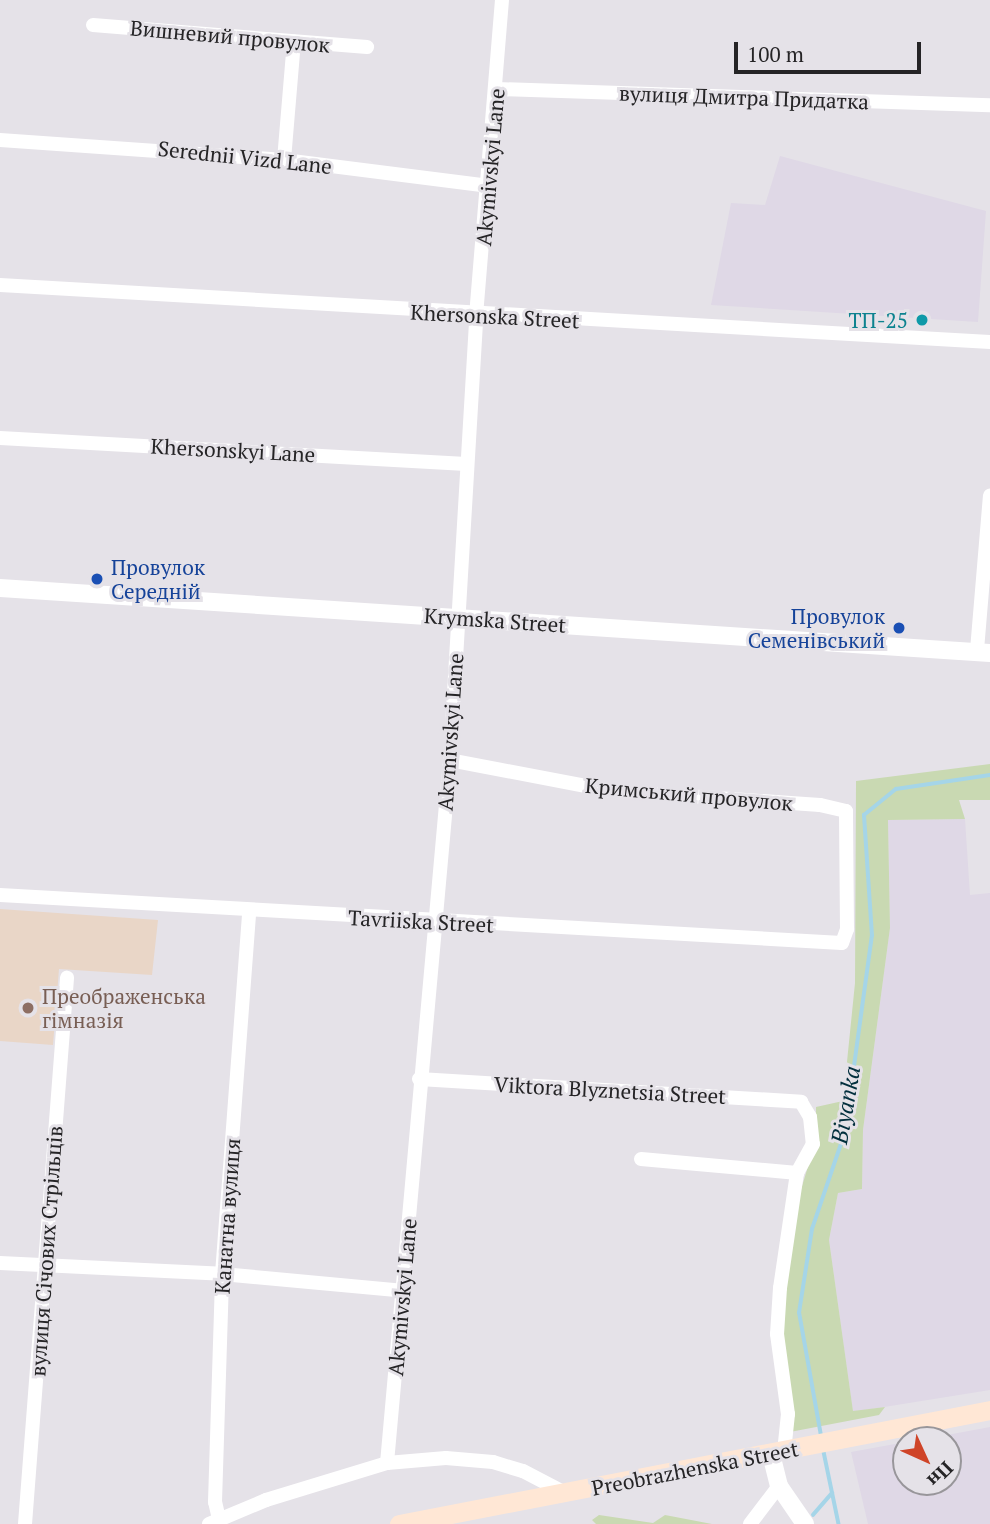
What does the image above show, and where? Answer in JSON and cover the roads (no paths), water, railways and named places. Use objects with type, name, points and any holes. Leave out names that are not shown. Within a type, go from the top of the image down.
[{"type":"main road","name":"Preobrazhenska Street","points":[[400,1524],[990,1410]]},
{"type":"street","name":"Akymivskyi Lane","points":[[387,1463],[404,1291],[433,921],[450,760],[476,316],[497,89],[502,0]]},
{"type":"street","name":"Вишневий провулок","points":[[93,25],[367,47]]},
{"type":"street","points":[[284,160],[294,41]]},
{"type":"street","name":"вулиця Дмитра Придатка","points":[[497,89],[990,105]]},
{"type":"street","name":"Serednii Vizd Lane","points":[[0,140],[284,160],[489,186]]},
{"type":"street","name":"Khersonska Street","points":[[0,285],[476,316],[990,342]]},
{"type":"street","name":"Khersonskyi Lane","points":[[0,438],[466,464]]},
{"type":"street","points":[[983,651],[990,496]]},
{"type":"street","name":"Krymska Street","points":[[0,588],[983,651]]},
{"type":"street","name":"Кримський провулок","points":[[450,760],[612,790],[820,805],[846,811],[847,929],[842,943]]},
{"type":"street","name":"Tavriiska Street","points":[[0,895],[249,913],[842,943]]},
{"type":"street","name":"Канатна вулиця","points":[[214,1522],[222,1274],[249,913]]},
{"type":"street","name":"вулиця Січових Стрільців","points":[[25,1524],[67,978]]},
{"type":"street","name":"Viktora Blyznetsia Street","points":[[419,1079],[801,1102],[810,1117],[813,1144],[797,1173]]},
{"type":"street","points":[[641,1159],[797,1173],[787,1223],[777,1334],[787,1402],[785,1451],[779,1486],[750,1524]]},
{"type":"street","points":[[0,1263],[222,1274],[404,1291]]},
{"type":"street","points":[[214,1522],[266,1500],[387,1463],[446,1458],[493,1462],[523,1471],[565,1493]]},
{"type":"street","points":[[779,1486],[805,1524]]},
{"type":"waterway","name":"Biyanka","points":[[821,1436],[799,1313],[812,1229],[845,1132],[872,936],[864,815],[896,789],[990,775]]},
{"type":"waterway","name":"Biyanka","points":[[823,1447],[839,1524]]},
{"type":"waterway","points":[[813,1515],[832,1493]]},
{"type":"place","name":"ТП-25","points":[[922,320]]},
{"type":"place","name":"Провулок Середній","points":[[97,579]]},
{"type":"place","name":"Провулок Семенівський","points":[[899,628]]},
{"type":"place","name":"Преображенська гімназія","points":[[28,1008]]}]
